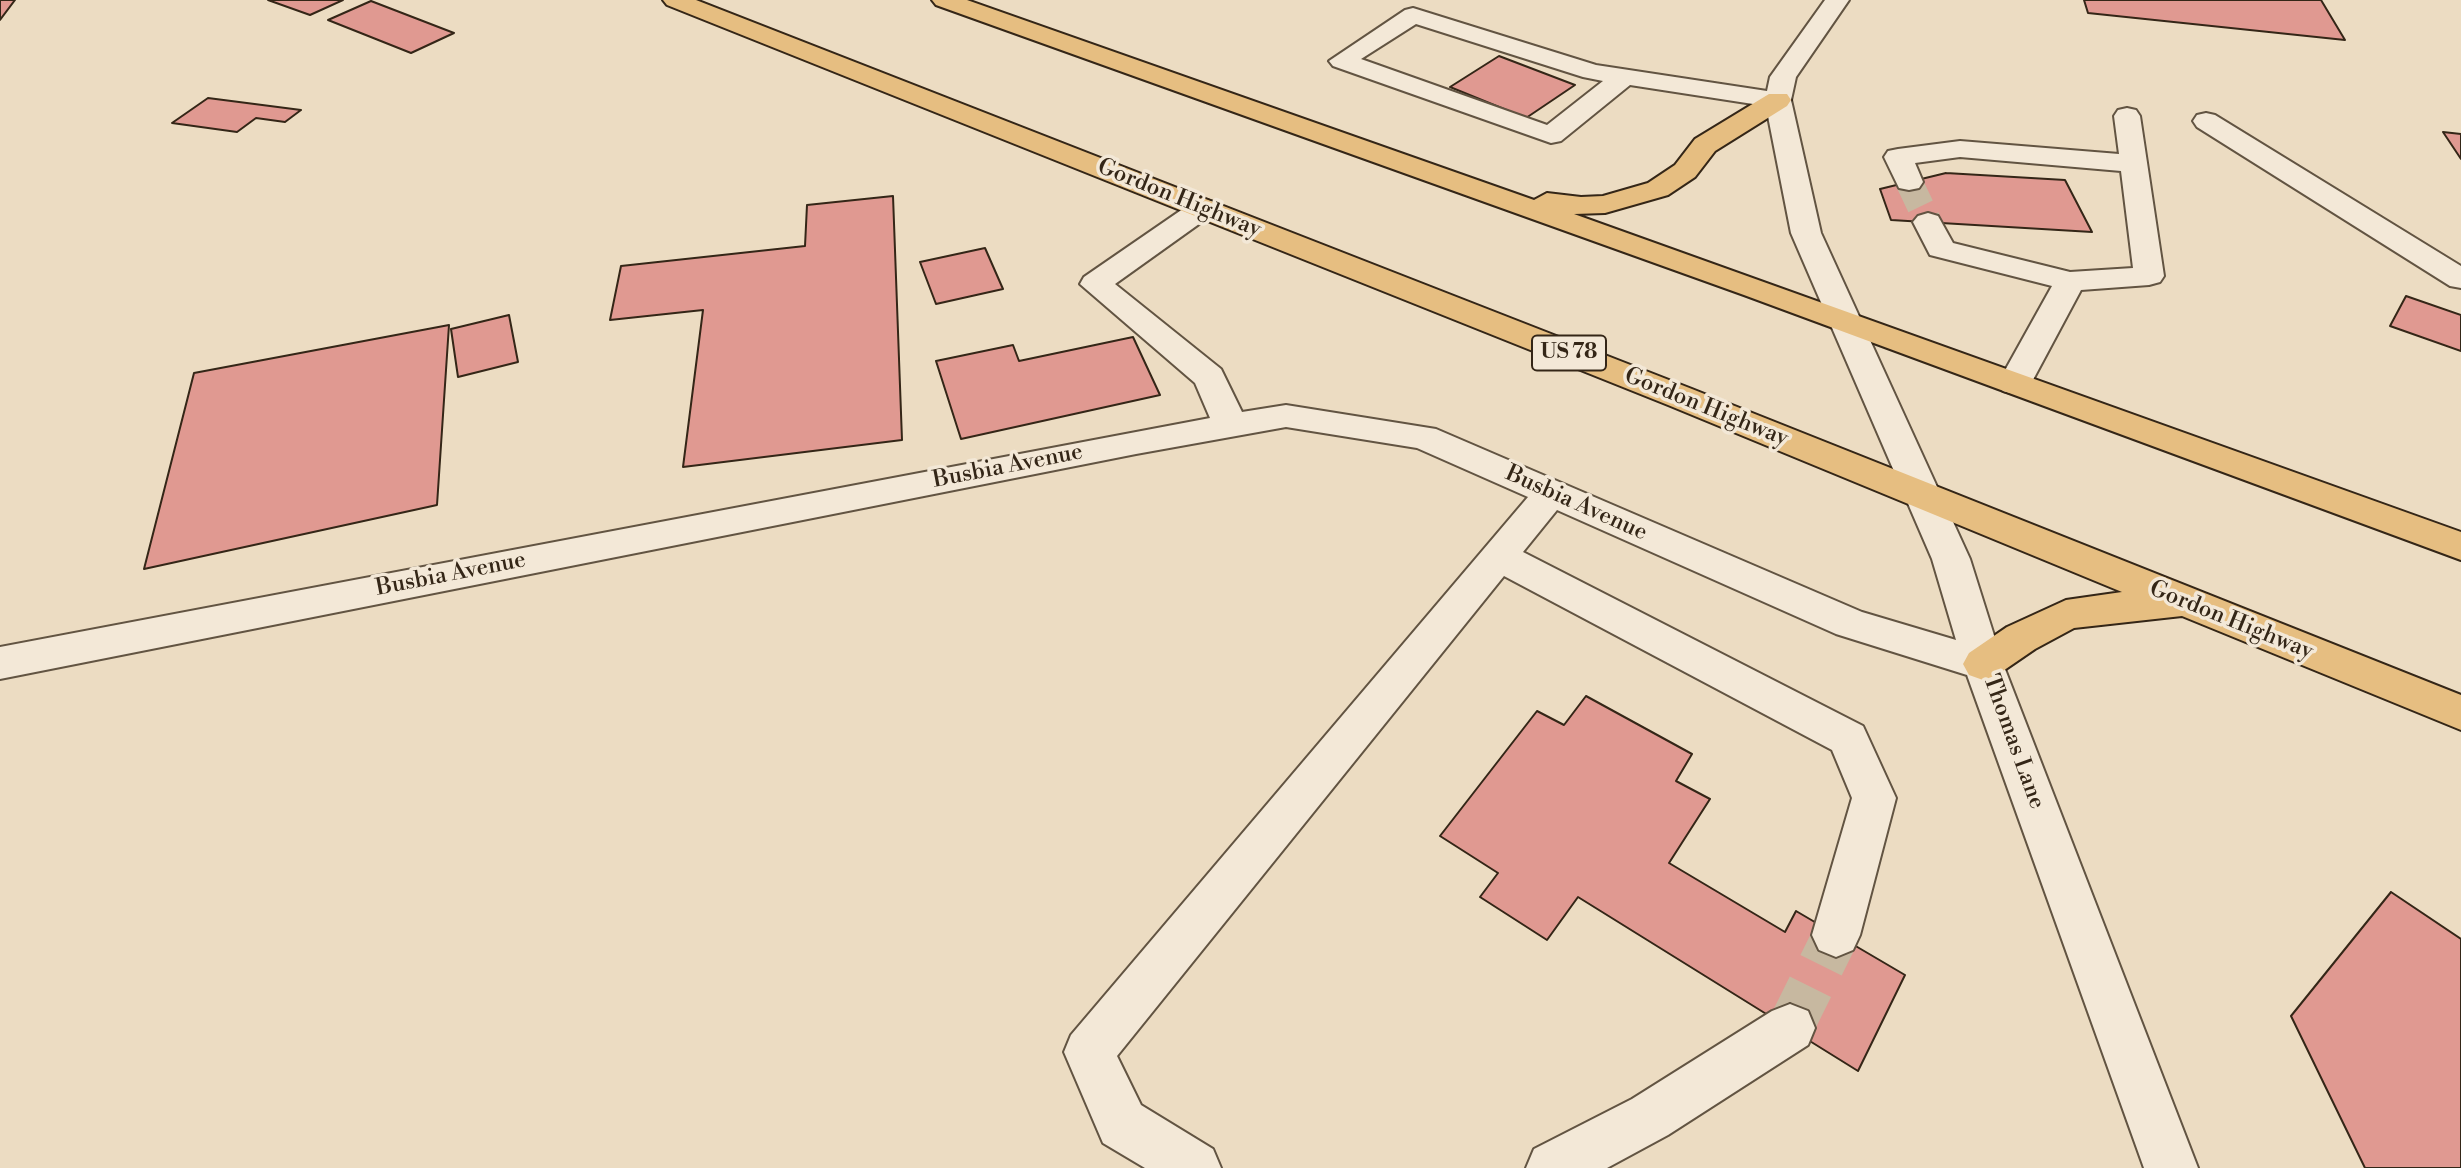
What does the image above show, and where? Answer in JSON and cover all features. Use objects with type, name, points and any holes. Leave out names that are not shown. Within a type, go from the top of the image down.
[{"type":"highway","name":"Gordon Highway","points":[[675,0],[1203,208],[2461,713]]},
{"type":"highway","points":[[944,0],[1845,321],[2461,546]]},
{"type":"highway","points":[[1458,183],[1561,205],[1605,204],[1658,189],[1685,171],[1705,145],[1778,100]]},
{"type":"highway","points":[[1983,664],[2021,638],[2066,615],[2113,607],[2187,603]]},
{"type":"street","points":[[1625,77],[1552,135],[1342,61],[1413,15],[1592,72],[1778,100],[1783,77],[1838,0]]},
{"type":"street","name":"Thomas Lane","points":[[1778,100],[1806,233],[1951,559],[1983,664],[2171,1168]]},
{"type":"street","points":[[1928,222],[1941,249],[2070,281],[2149,276],[2127,116]]},
{"type":"street","points":[[2206,121],[2461,279]]},
{"type":"street","points":[[1909,182],[1898,157],[1960,149],[2133,164]]},
{"type":"street","points":[[1203,208],[1095,284],[1209,377],[1231,425]]},
{"type":"street","points":[[2015,383],[2070,281]]},
{"type":"street","name":"Busbia Avenue","points":[[0,663],[1286,416],[1424,437],[1850,623],[1983,664]]},
{"type":"street","points":[[1194,1168],[1122,1124],[1089,1052],[1550,493]]},
{"type":"street","points":[[1499,556],[1848,738],[1874,798],[1836,935]]},
{"type":"street","points":[[1553,1168],[1650,1117],[1790,1028]]},
{"type":"building","points":[[0,0],[15,0],[0,20]]},
{"type":"building","points":[[268,0],[343,0],[310,15]]},
{"type":"building","points":[[2084,0],[2321,0],[2345,40],[2088,13]]},
{"type":"building","points":[[371,1],[454,33],[411,53],[328,20]]},
{"type":"building","points":[[1499,56],[1575,85],[1526,118],[1450,87]]},
{"type":"building","points":[[208,98],[301,110],[285,122],[256,118],[237,132],[172,123]]},
{"type":"building","points":[[2443,132],[2461,134],[2461,159]]},
{"type":"building","points":[[1946,173],[2065,180],[2092,232],[1891,220],[1880,189]]},
{"type":"building","points":[[893,196],[902,440],[683,467],[703,310],[610,320],[621,266],[805,246],[807,205]]},
{"type":"building","points":[[985,248],[1003,289],[936,304],[920,262]]},
{"type":"building","points":[[2406,296],[2461,315],[2461,351],[2390,326]]},
{"type":"building","points":[[509,315],[518,362],[458,377],[451,329]]},
{"type":"building","points":[[449,325],[437,505],[144,569],[194,373]]},
{"type":"building","points":[[1133,337],[1160,395],[961,439],[936,361],[1013,345],[1019,361]]},
{"type":"building","points":[[1586,696],[1692,754],[1676,781],[1710,799],[1669,863],[1785,932],[1796,911],[1905,975],[1858,1071],[1578,897],[1547,940],[1480,897],[1498,873],[1440,836],[1537,711],[1564,725]]},
{"type":"building","points":[[2391,892],[2461,939],[2461,1168],[2365,1168],[2291,1016]]},
{"type":"tunnel","points":[[1909,182],[1928,222]]},
{"type":"tunnel","points":[[1790,1028],[1836,935]]}]
